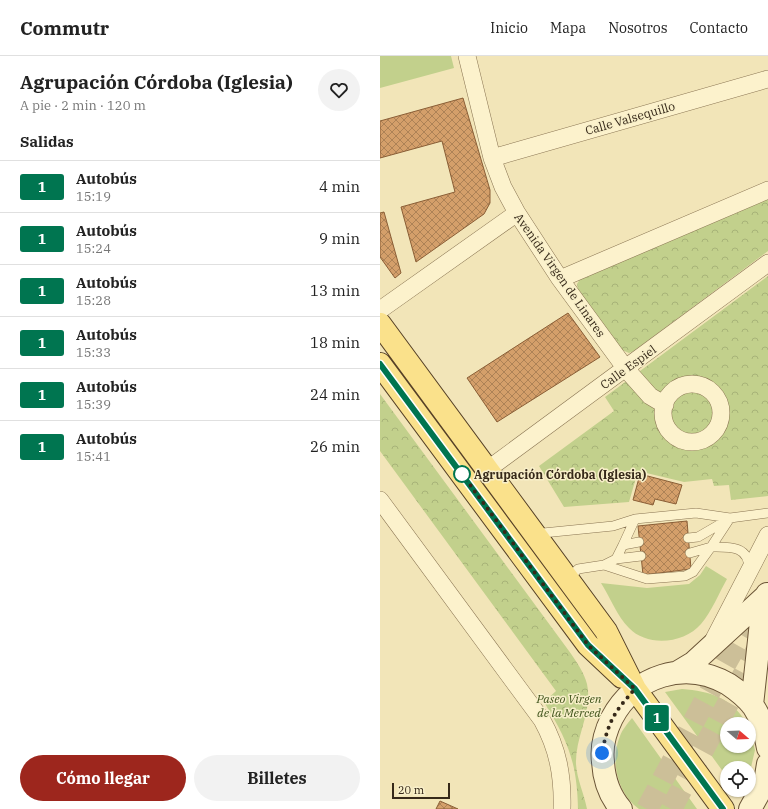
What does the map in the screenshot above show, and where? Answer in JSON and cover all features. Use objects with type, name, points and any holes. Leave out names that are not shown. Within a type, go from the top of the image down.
[{"type":"main road","points":[[380,324],[606,631],[635,689],[723,809]]},
{"type":"main road","points":[[380,364],[588,645],[635,689]]},
{"type":"main road","points":[[601,809],[604,778],[602,753],[606,729],[618,707],[635,689],[656,678],[678,672],[693,663],[768,594]]},
{"type":"main road","points":[[752,706],[761,622],[768,594]]},
{"type":"main road","points":[[678,672],[699,673],[720,679],[738,690],[752,706],[765,729],[768,748]]},
{"type":"main road","points":[[750,809],[765,782],[768,764]]},
{"type":"main road","points":[[604,778],[614,801],[621,809]]},
{"type":"street","name":"Avenida Virgen de Linares","points":[[467,56],[492,158],[503,187],[517,213],[560,279],[626,369],[650,396],[665,405]]},
{"type":"street","name":"Calle Valsequillo","points":[[492,158],[768,79]]},
{"type":"street","points":[[560,279],[768,190]]},
{"type":"street","points":[[380,310],[517,213]]},
{"type":"street","name":"Calle Espiel","points":[[487,470],[768,263]]},
{"type":"street","points":[[380,500],[542,720],[557,753],[563,789],[562,809]]},
{"type":"street","points":[[709,648],[768,534]]},
{"type":"lane","points":[[527,524],[536,531],[543,533],[613,526],[635,519],[696,513],[730,518],[768,513]]},
{"type":"lane","points":[[688,538],[698,537],[730,518]]},
{"type":"lane","points":[[604,565],[647,579],[685,576],[693,572],[712,547],[730,518]]},
{"type":"lane","points":[[616,559],[635,519]]},
{"type":"lane","points":[[623,544],[639,542]]},
{"type":"lane","points":[[690,553],[712,547],[734,547],[740,550],[748,561],[749,573]]},
{"type":"lane","points":[[575,588],[572,582],[573,574],[578,569],[604,565],[616,559],[641,556]]},
{"type":"green space","points":[[380,56],[451,56],[454,68],[380,88]]},
{"type":"green space","points":[[768,198],[768,251],[634,351],[629,353],[622,350],[578,289],[577,284],[580,279]]},
{"type":"green space","points":[[768,276],[768,496],[731,500],[729,485],[714,486],[712,479],[684,482],[638,471],[629,502],[564,507],[539,466],[614,411],[605,397]]},
{"type":"green space","name":"Paseo Virgen de la Merced","points":[[380,394],[569,651],[582,671],[587,684],[588,704],[576,754],[576,764],[587,809],[578,809],[576,778],[570,752],[544,702],[556,691],[380,451]]},
{"type":"green space","points":[[706,566],[727,579],[712,608],[705,619],[694,631],[685,636],[665,641],[645,638],[629,628],[617,612],[601,583],[647,588],[689,584],[700,575]]},
{"type":"green space","points":[[682,689],[692,690],[711,694],[727,702],[742,717],[720,717],[720,753],[754,753],[752,761],[720,761],[720,767],[665,692]]},
{"type":"green space","points":[[632,718],[697,809],[639,809],[631,803],[625,795],[618,776],[616,755],[617,745],[621,734]]},
{"type":"building","points":[[463,98],[490,190],[490,203],[484,214],[416,262],[401,207],[455,192],[442,141],[380,158],[380,121]]},
{"type":"building","points":[[384,212],[401,273],[395,278],[380,257],[380,213]]},
{"type":"building","points":[[568,313],[600,357],[497,422],[467,378]]},
{"type":"building","points":[[640,474],[682,485],[676,504],[655,499],[653,505],[633,500]]},
{"type":"building","points":[[687,521],[691,569],[643,575],[638,526]]},
{"type":"building","points":[[440,801],[458,809],[436,809]]},
{"type":"tunnel","points":[[647,809],[709,693],[758,606]]},
{"type":"tunnel","points":[[671,809],[759,646]]},
{"type":"bus line","name":"1","points":[[380,364],[588,645],[635,689],[723,809]]},
{"type":"place","name":"Agrupación Córdoba (Iglesia)","points":[[462,474]]},
{"type":"route","points":[[462,474],[588,645],[635,689],[618,707],[606,729],[602,753]]}]
